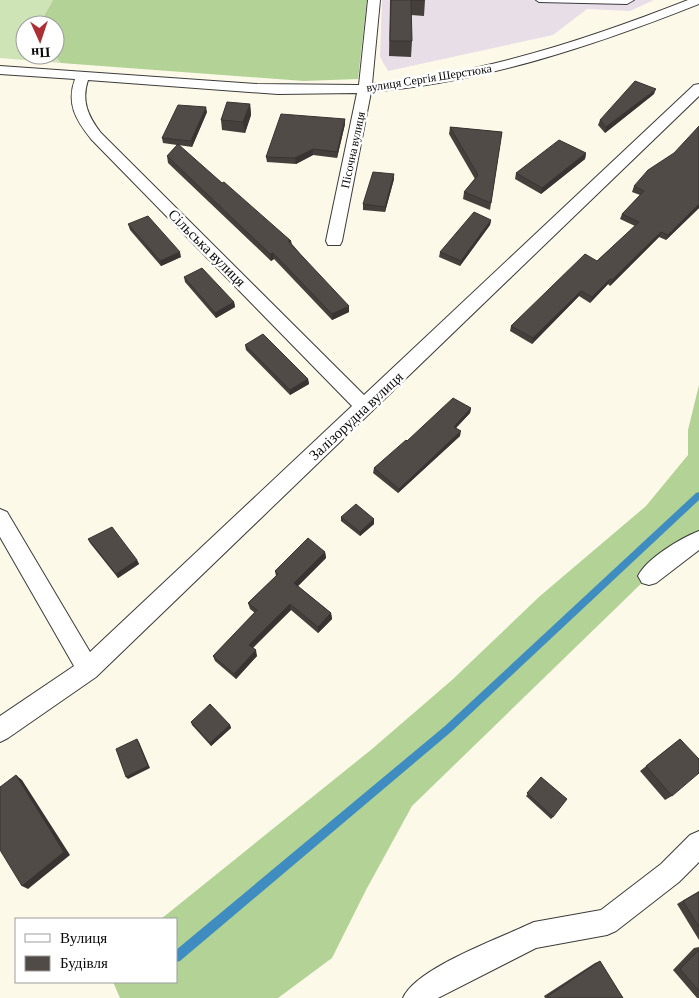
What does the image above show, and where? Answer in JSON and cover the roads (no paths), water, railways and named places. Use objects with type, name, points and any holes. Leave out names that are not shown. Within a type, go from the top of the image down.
[{"type":"street","name":"Пісочна вулиця","points":[[334,240],[365,89],[374,0]]},
{"type":"street","name":"вулиця Сергія Шерстюка","points":[[0,70],[300,92],[365,89],[432,80],[502,66],[630,28],[699,0]]},
{"type":"street","name":"Сільська вулиця","points":[[83,76],[77,92],[78,105],[81,118],[96,136],[365,407]]},
{"type":"street","name":"Залізорудна вулиця","points":[[0,730],[88,669],[699,88]]},
{"type":"street","points":[[0,518],[88,669]]},
{"type":"street","points":[[649,576],[682,549],[699,540]]},
{"type":"street","points":[[417,998],[433,984],[534,935],[607,922],[670,873],[699,844]]},
{"type":"lane","points":[[539,0],[627,2],[631,0]]},
{"type":"waterway","points":[[178,955],[448,729],[699,495]]}]
